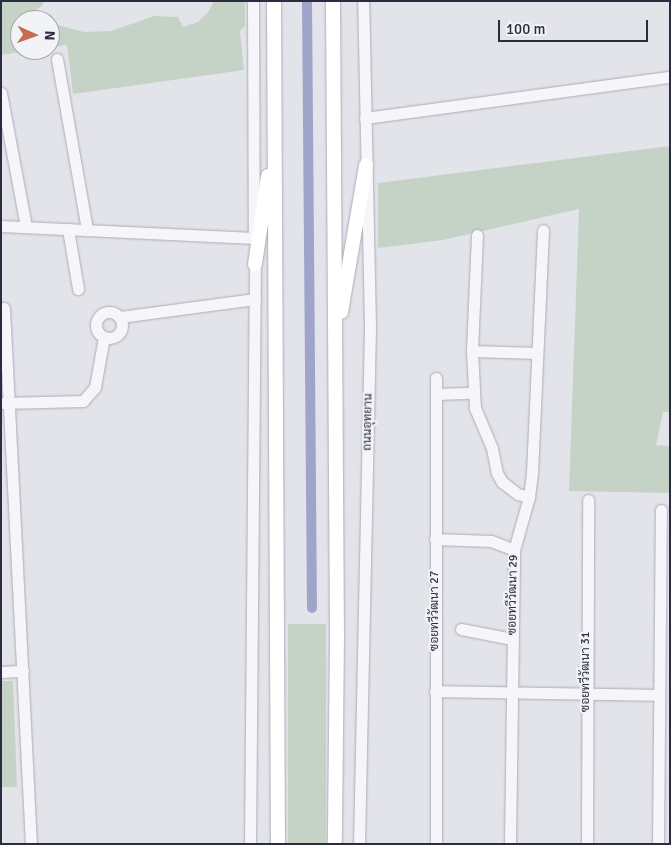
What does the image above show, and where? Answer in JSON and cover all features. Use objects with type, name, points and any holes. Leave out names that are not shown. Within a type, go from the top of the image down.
[{"type":"main road","points":[[274,1],[278,844]]},
{"type":"main road","points":[[333,1],[337,637],[335,844]]},
{"type":"main road","points":[[255,264],[275,109]]},
{"type":"main road","points":[[335,340],[366,165]]},
{"type":"street","points":[[250,844],[255,299],[253,1]]},
{"type":"street","name":"ถนนอุทยาน","points":[[359,844],[370,326],[363,1]]},
{"type":"street","points":[[57,60],[87,230]]},
{"type":"street","points":[[365,118],[670,77]]},
{"type":"street","points":[[1,93],[26,226]]},
{"type":"street","points":[[1,226],[254,238]]},
{"type":"street","points":[[68,229],[78,289]]},
{"type":"street","name":"ซอยทวีวัฒนา 29","points":[[510,844],[514,550],[529,497],[534,446],[543,230]]},
{"type":"street","points":[[477,235],[472,352],[475,408],[492,448],[497,473],[502,482],[518,494],[529,497]]},
{"type":"street","points":[[120,316],[122,328],[114,338],[104,338],[98,333],[95,327],[99,316],[109,311],[120,316],[255,299]]},
{"type":"street","points":[[4,308],[5,403],[31,844]]},
{"type":"street","points":[[5,403],[83,401],[95,386],[104,338]]},
{"type":"street","points":[[472,352],[537,353]]},
{"type":"street","name":"ซอยทวีวัฒนา 27","points":[[436,378],[436,844]]},
{"type":"street","points":[[436,394],[473,393]]},
{"type":"street","name":"ซอยทวีวัฒนา 31","points":[[587,844],[588,500]]},
{"type":"street","points":[[658,844],[665,527],[661,510]]},
{"type":"street","points":[[435,538],[491,541],[514,550]]},
{"type":"street","points":[[461,629],[512,639]]},
{"type":"street","points":[[1,672],[22,671]]},
{"type":"street","points":[[435,691],[660,696]]},
{"type":"green space","points":[[1,1],[44,1],[42,6],[35,10],[10,10],[10,54],[1,55]]},
{"type":"green space","points":[[214,1],[245,1],[245,26],[240,31],[244,70],[73,94],[67,45],[60,46],[60,26],[84,32],[111,31],[154,16],[178,17],[183,27],[198,22],[208,12]]},
{"type":"green space","points":[[670,146],[670,412],[663,412],[656,445],[670,446],[670,493],[569,491],[579,209],[443,240],[378,248],[378,183]]},
{"type":"green space","points":[[288,624],[326,624],[326,844],[288,844]]},
{"type":"green space","points":[[1,681],[13,681],[17,787],[1,787]]},
{"type":"waterway","points":[[307,1],[312,608]]}]
